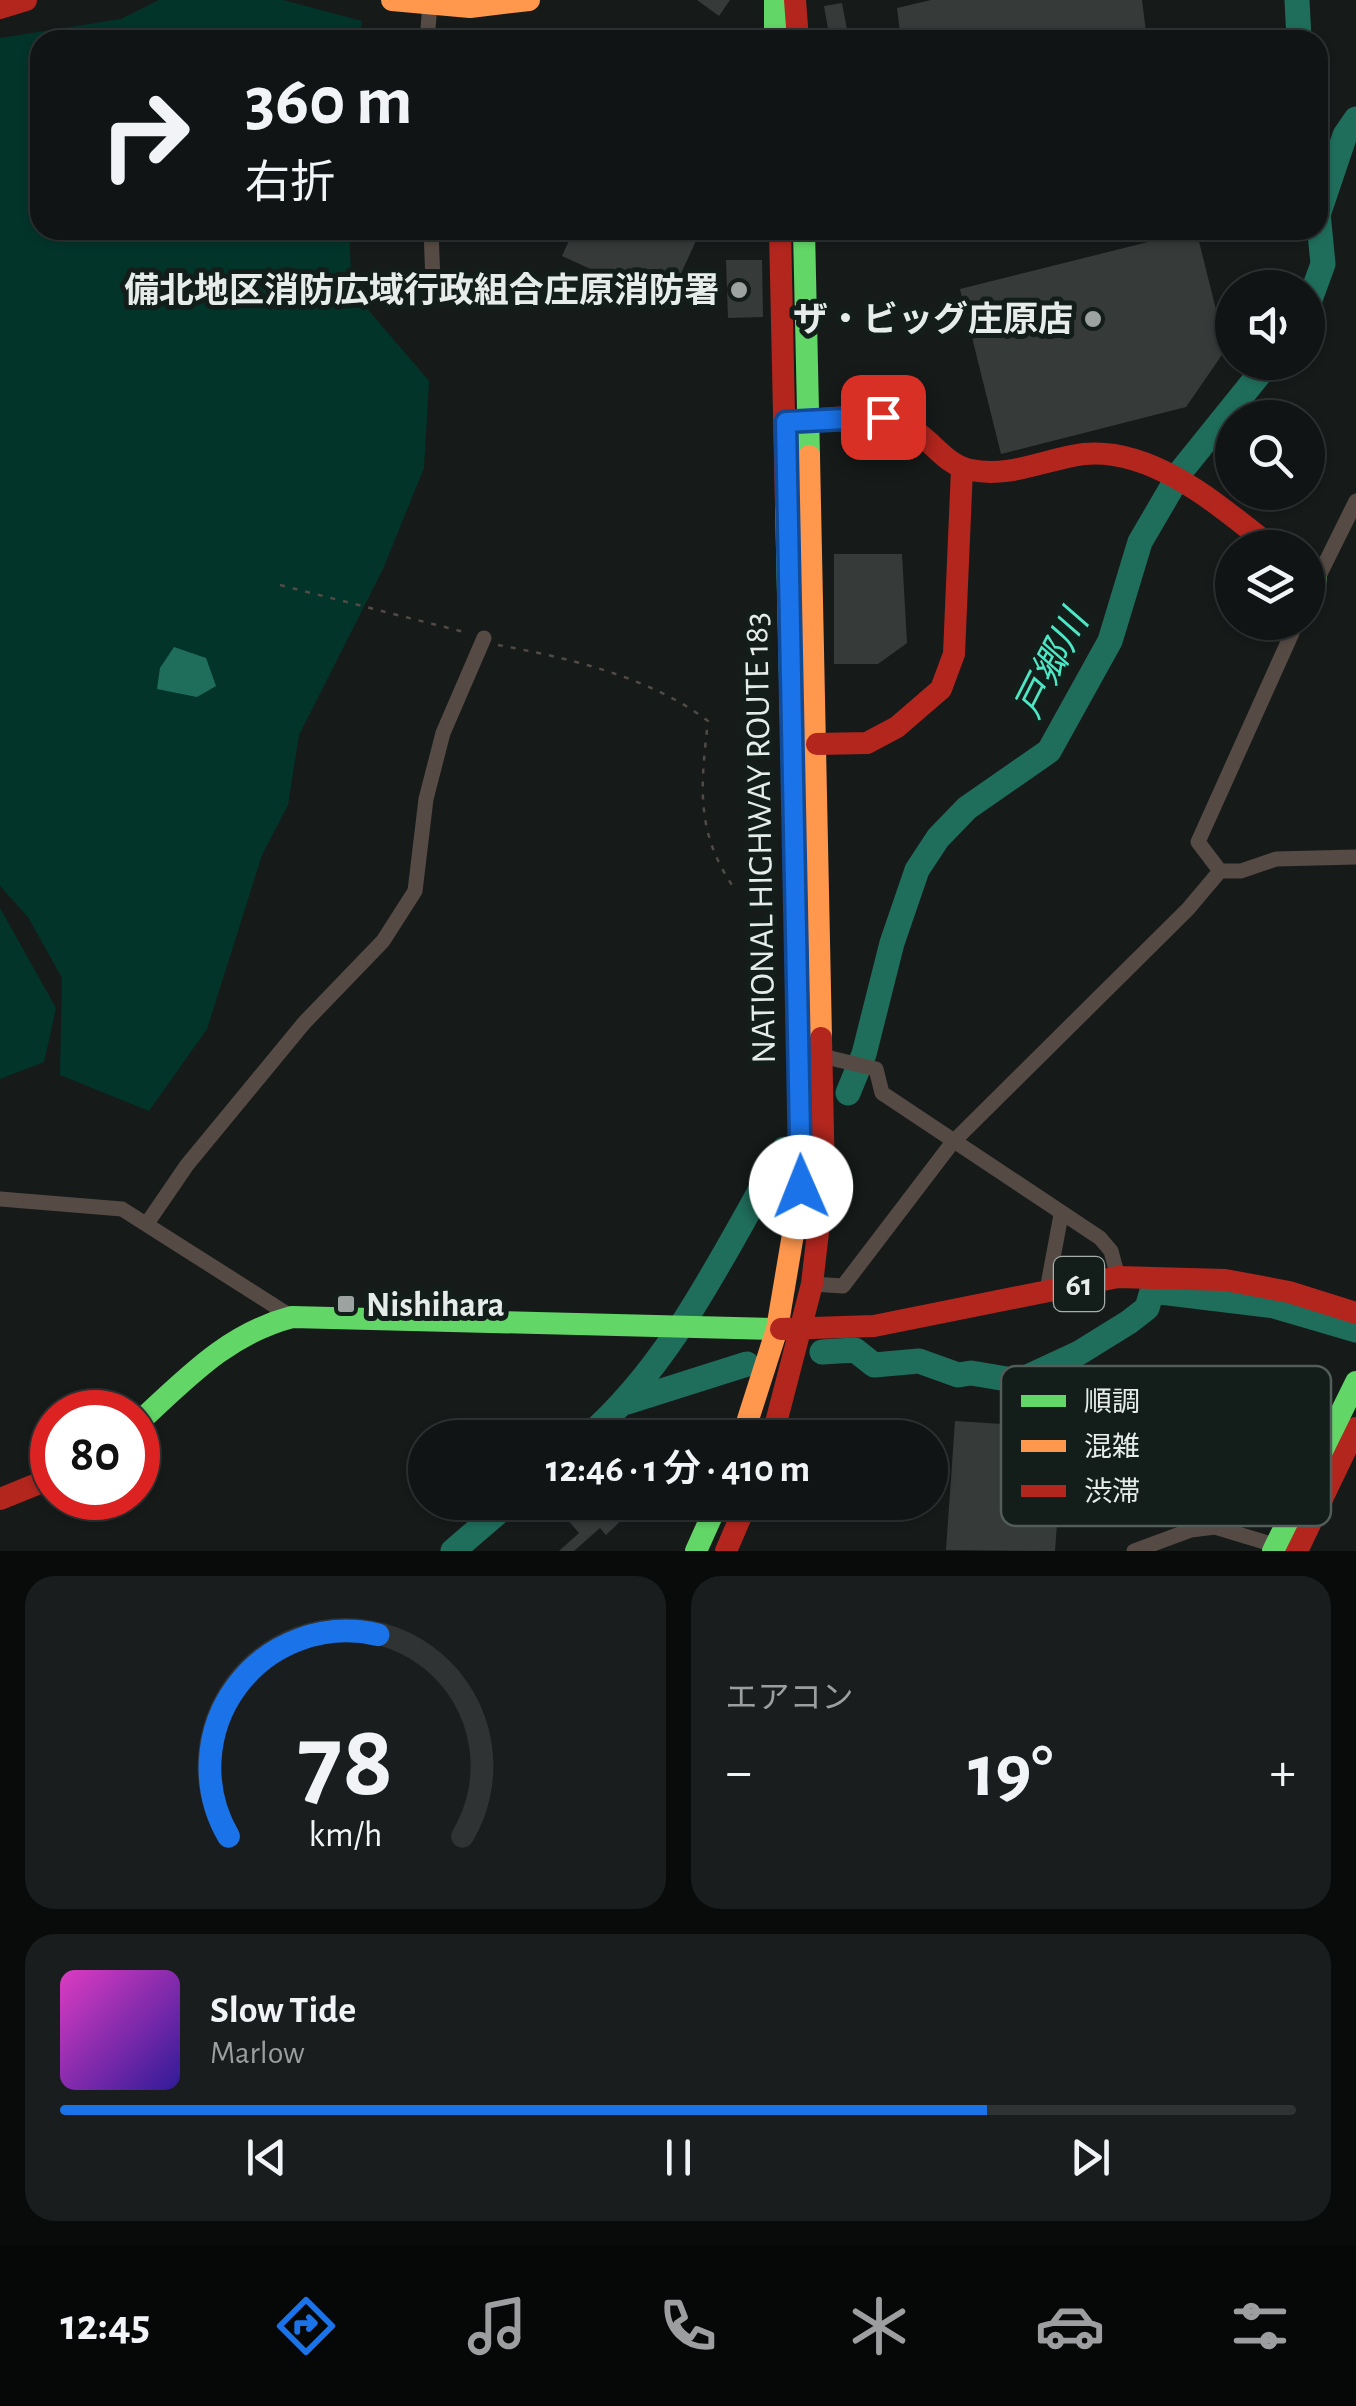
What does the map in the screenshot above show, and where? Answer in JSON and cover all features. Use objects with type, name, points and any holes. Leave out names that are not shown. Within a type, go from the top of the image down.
[{"type":"main road","points":[[0,8],[26,0]]},
{"type":"main road","points":[[392,0],[470,7],[529,0]]},
{"type":"main road","points":[[775,0],[775,30]]},
{"type":"main road","points":[[795,0],[797,30]]},
{"type":"main road","name":"NATIONAL HIGHWAY ROUTE 183","points":[[777,1420],[812,1284],[824,1180],[818,744],[781,240]]},
{"type":"main road","name":"NATIONAL HIGHWAY ROUTE 183","points":[[748,1420],[777,1329],[801,1187],[797,421],[804,240]]},
{"type":"main road","points":[[797,421],[883,417],[915,430],[962,469],[998,474],[1086,454],[1113,453],[1150,466],[1246,530]]},
{"type":"main road","points":[[818,744],[867,743],[897,728],[942,688],[954,654],[962,469]]},
{"type":"main road","name":"61","points":[[777,1329],[874,1326],[1118,1277],[1225,1280],[1289,1292],[1356,1313]]},
{"type":"main road","points":[[160,1403],[205,1361],[235,1340],[265,1322],[292,1317],[777,1329]]},
{"type":"main road","points":[[1331,1434],[1356,1382]]},
{"type":"main road","points":[[1331,1479],[1356,1428]]},
{"type":"main road","points":[[0,1499],[30,1487]]},
{"type":"main road","points":[[696,1551],[710,1520]]},
{"type":"main road","points":[[726,1551],[739,1520]]},
{"type":"main road","points":[[1274,1551],[1286,1526]]},
{"type":"main road","points":[[1296,1551],[1308,1526]]},
{"type":"street","points":[[428,30],[430,5]]},
{"type":"street","points":[[431,240],[433,282]]},
{"type":"street","points":[[1325,557],[1356,501]]},
{"type":"street","points":[[148,1222],[187,1164],[304,1023],[382,941],[414,892],[424,840],[426,799],[443,733],[484,638]]},
{"type":"street","points":[[1220,871],[1198,842],[1289,640]]},
{"type":"street","points":[[1220,871],[1241,872],[1276,860],[1356,856]]},
{"type":"street","points":[[812,1284],[842,1286],[952,1143],[1188,909],[1220,871]]},
{"type":"street","points":[[822,1056],[876,1069],[882,1093],[1100,1238],[1111,1250],[1118,1277]]},
{"type":"street","points":[[0,1198],[122,1209],[292,1317]]},
{"type":"street","points":[[1048,1290],[1061,1215]]},
{"type":"street","points":[[1134,1551],[1191,1530],[1215,1527],[1296,1551]]},
{"type":"path","points":[[280,585],[620,677],[680,700],[708,721],[700,802],[707,840],[732,885]]},
{"type":"shaded area","points":[[159,0],[283,0],[362,21],[361,30],[51,30],[121,19]]},
{"type":"shaded area","points":[[30,33],[30,240],[349,240],[352,291],[429,381],[424,468],[383,569],[299,735],[288,805],[262,855],[207,1029],[149,1111],[60,1075],[62,978],[28,917],[0,886],[0,38]]},
{"type":"shaded area","points":[[174,647],[206,658],[216,686],[197,697],[157,689],[160,668]]},
{"type":"shaded area","points":[[0,908],[56,1008],[44,1062],[0,1079]]},
{"type":"building","points":[[697,0],[730,0],[719,16]]},
{"type":"building","points":[[931,0],[1142,0],[1146,30],[900,30],[897,8]]},
{"type":"building","points":[[842,3],[847,30],[828,30],[824,6]]},
{"type":"building","points":[[569,240],[696,240],[667,304],[562,256]]},
{"type":"building","name":"ザ・ビッグ庄原店","points":[[1156,240],[1199,240],[1215,305],[1215,365],[1186,407],[1001,454],[960,289]]},
{"type":"building","points":[[726,260],[762,260],[763,317],[728,318]]},
{"type":"building","points":[[834,554],[902,554],[907,643],[878,664],[834,664]]},
{"type":"building","points":[[955,1421],[1001,1424],[1001,1526],[1057,1526],[1055,1551],[946,1550]]},
{"type":"building","points":[[568,1520],[622,1520],[606,1535],[600,1528],[574,1551],[559,1551],[579,1533]]},
{"type":"waterway","name":"戸郷川","points":[[1297,0],[1298,30]]},
{"type":"waterway","points":[[1328,185],[1345,135],[1356,119]]},
{"type":"waterway","name":"戸郷川","points":[[1321,240],[1321,270]]},
{"type":"waterway","name":"戸郷川","points":[[848,1093],[864,1054],[892,943],[917,870],[938,838],[967,808],[1049,751],[1110,641],[1140,542],[1182,470],[1254,380]]},
{"type":"waterway","name":"戸郷川","points":[[605,1420],[672,1339],[784,1149]]},
{"type":"waterway","points":[[1051,1366],[1129,1322],[1147,1308],[1152,1291],[1274,1306],[1356,1330]]},
{"type":"waterway","points":[[822,1352],[855,1350],[874,1365],[919,1361],[958,1375],[1001,1378]]},
{"type":"waterway","points":[[627,1402],[747,1364]]},
{"type":"waterway","name":"戸郷川","points":[[453,1551],[489,1520]]},
{"type":"traffic: fast","points":[[775,0],[775,30]]},
{"type":"traffic: fast","points":[[804,240],[809,456]]},
{"type":"traffic: fast","points":[[786,505],[796,944]]},
{"type":"traffic: fast","points":[[160,1403],[227,1346],[292,1317],[777,1329]]},
{"type":"traffic: fast","points":[[1331,1433],[1356,1382]]},
{"type":"traffic: fast","points":[[696,1551],[710,1520]]},
{"type":"traffic: fast","points":[[1273,1551],[1285,1526]]},
{"type":"traffic: slow","points":[[392,0],[470,7],[529,0]]},
{"type":"traffic: slow","points":[[809,456],[821,1038]]},
{"type":"traffic: slow","points":[[748,1420],[777,1329],[801,1187],[796,944]]},
{"type":"traffic: jam","points":[[0,8],[26,0]]},
{"type":"traffic: jam","points":[[795,0],[797,30]]},
{"type":"traffic: jam","points":[[780,240],[786,505]]},
{"type":"traffic: jam","points":[[794,421],[856,417],[901,424],[955,464],[985,472],[1014,470],[1084,454],[1136,460],[1186,483],[1251,530]]},
{"type":"traffic: jam","points":[[817,744],[867,743],[897,727],[941,689],[954,654],[962,469]]},
{"type":"traffic: jam","points":[[777,1420],[812,1284],[824,1180],[821,1038]]},
{"type":"traffic: jam","points":[[781,1329],[874,1326],[1118,1277],[1225,1280],[1289,1292],[1356,1313]]},
{"type":"traffic: jam","points":[[1331,1480],[1356,1428]]},
{"type":"traffic: jam","points":[[0,1499],[30,1487]]},
{"type":"traffic: jam","points":[[726,1551],[739,1520]]},
{"type":"traffic: jam","points":[[1297,1551],[1309,1526]]},
{"type":"place","name":"備北地区消防広域行政組合庄原消防署","points":[[739,290]]},
{"type":"place","name":"ザ・ビッグ庄原店","points":[[1093,319]]},
{"type":"place","name":"Nishihara","points":[[346,1304]]},
{"type":"route","points":[[801,1187],[786,422],[844,416],[883,417]]}]
